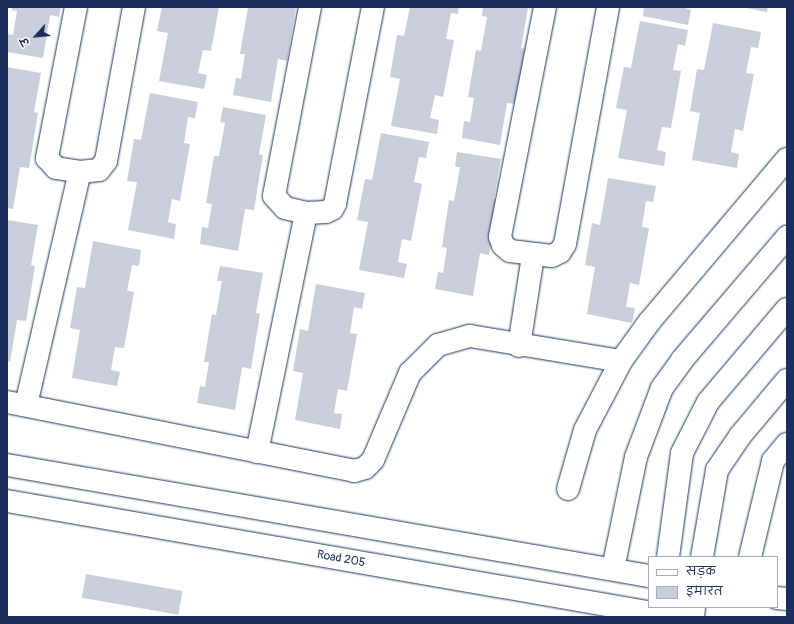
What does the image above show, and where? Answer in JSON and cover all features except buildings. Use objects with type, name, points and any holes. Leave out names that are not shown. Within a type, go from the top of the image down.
[{"type":"main road","points":[[76,7],[47,158],[56,168],[80,172],[99,170],[106,161],[134,7]]},
{"type":"main road","points":[[310,7],[274,196],[286,208],[306,213],[326,212],[332,210],[335,204],[373,7]]},
{"type":"main road","points":[[545,7],[500,237],[503,245],[510,251],[533,256],[552,256],[560,252],[565,244],[608,7]]},
{"type":"main road","points":[[568,489],[585,430],[621,361],[650,321],[787,159]]},
{"type":"main road","points":[[80,172],[16,404],[344,469],[365,468],[373,460],[410,373],[438,345],[470,336],[519,346],[621,361]]},
{"type":"main road","points":[[257,452],[306,213]]},
{"type":"main road","points":[[613,569],[636,457],[662,388],[682,360],[787,238]]},
{"type":"main road","points":[[519,346],[533,256]]},
{"type":"main road","points":[[668,556],[682,453],[708,402],[787,309]]},
{"type":"main road","points":[[702,556],[716,470],[740,436],[787,380]]},
{"type":"main road","points":[[750,556],[773,461],[787,444]]},
{"type":"main road","points":[[7,465],[648,576]]},
{"type":"main road","name":"Road 205","points":[[7,502],[604,611],[663,614]]}]
